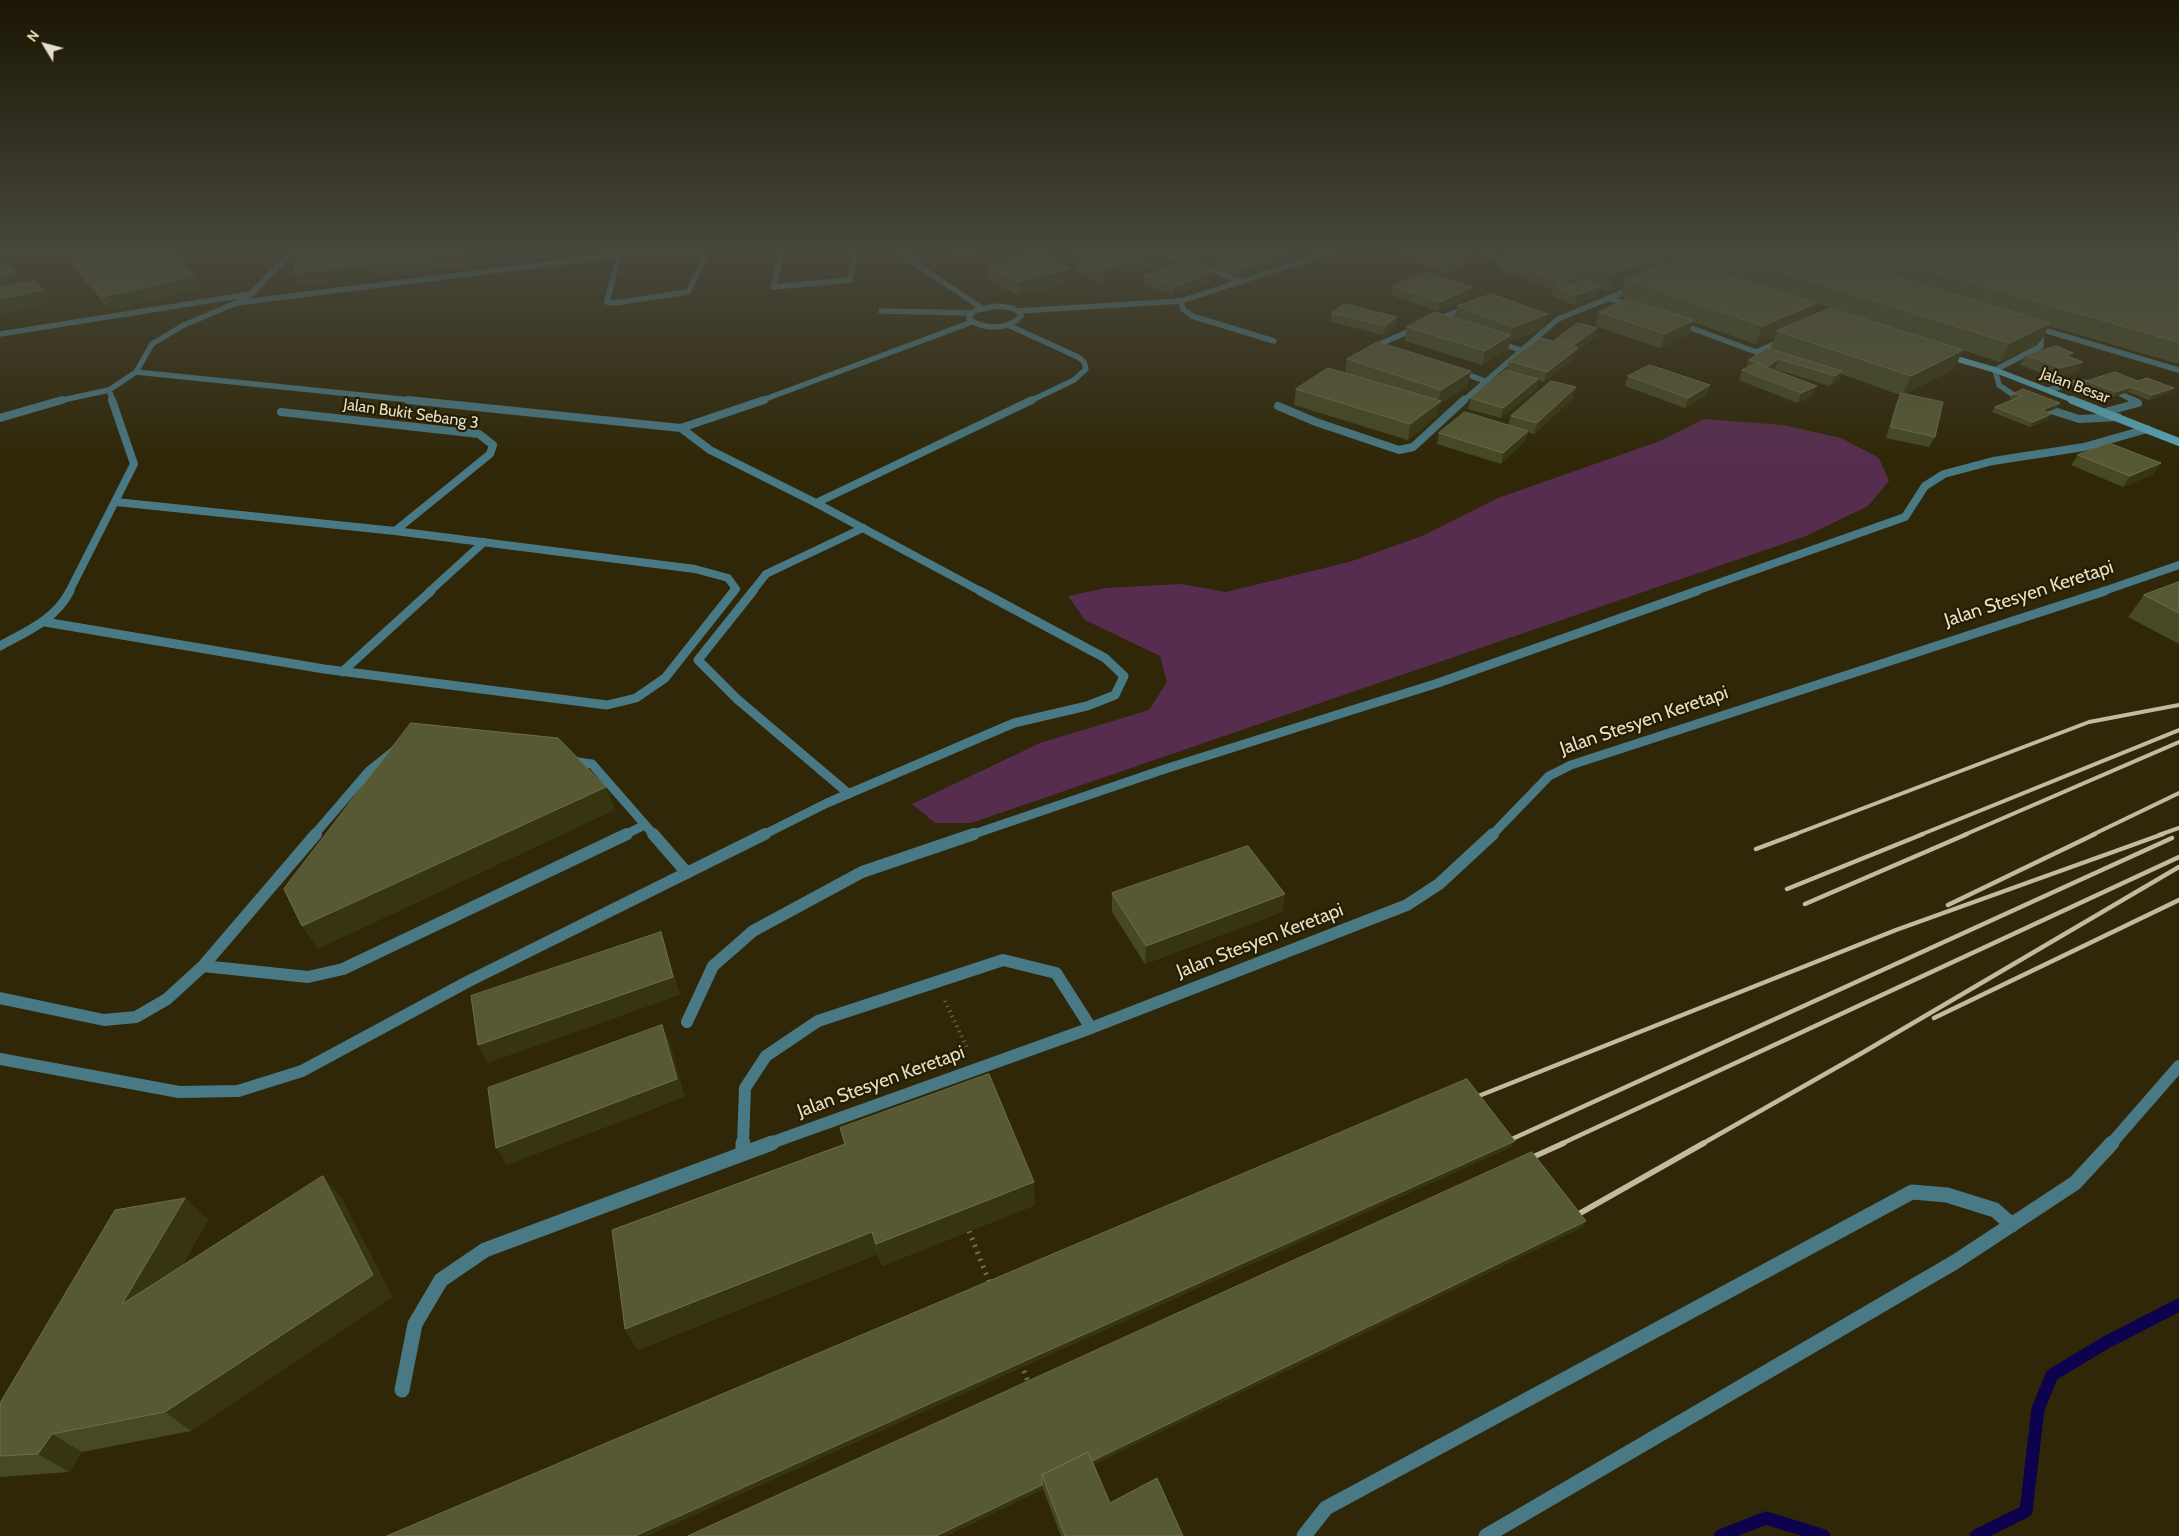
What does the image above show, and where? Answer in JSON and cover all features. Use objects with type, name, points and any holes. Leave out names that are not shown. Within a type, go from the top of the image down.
[{"type":"street","points":[[0,334],[77,322]]},
{"type":"street","points":[[0,418],[76,396],[109,390],[136,372],[152,344],[192,322]]},
{"type":"street","points":[[136,372],[681,428],[728,414],[910,343],[972,322],[984,326],[1008,325],[1015,322]]},
{"type":"street","points":[[1211,322],[1274,341]]},
{"type":"street","points":[[1431,322],[1440,325]]},
{"type":"street","points":[[1278,406],[1316,422],[1389,448],[1399,450],[1413,447],[1485,380],[1555,322]]},
{"type":"street","points":[[1675,322],[1765,355]]},
{"type":"street","points":[[2026,324],[2179,370]]},
{"type":"street","points":[[816,503],[1074,380],[1086,369],[1084,362],[1078,357],[1008,325]]},
{"type":"street","points":[[1402,353],[1384,347],[1382,343],[1422,326]]},
{"type":"street","points":[[2015,396],[1999,385],[1995,370],[2041,346],[2041,338],[2029,332]]},
{"type":"street","points":[[1756,352],[1789,338]]},
{"type":"street","points":[[1485,339],[1521,350]]},
{"type":"street","name":"Jalan Besar","points":[[1942,354],[1995,370],[2179,442]]},
{"type":"street","points":[[1448,368],[1485,380]]},
{"type":"street","points":[[2048,390],[2078,382],[2093,383]]},
{"type":"street","points":[[0,646],[45,622],[64,603],[134,464],[109,390]]},
{"type":"street","points":[[2105,412],[2138,403],[2121,394]]},
{"type":"street","points":[[2051,410],[2080,419],[2118,417]]},
{"type":"street","name":"Jalan Bukit Sebang 3","points":[[281,412],[479,434],[493,445],[490,454],[395,531]]},
{"type":"street","points":[[0,1059],[179,1092],[238,1091],[302,1071],[467,982],[849,794],[1014,723],[1087,706],[1115,696],[1124,676],[1105,658],[816,503],[710,450],[681,428]]},
{"type":"street","points":[[686,1022],[713,966],[754,932],[814,896],[862,872],[1168,768],[1438,683],[1905,517],[1915,504],[1921,490],[1934,478],[1965,467],[2010,457],[2108,442],[2147,429],[2179,435]]},
{"type":"street","points":[[45,622],[342,672],[606,705],[636,698],[665,678],[736,589],[728,578],[695,569],[395,531],[116,502]]},
{"type":"street","points":[[849,794],[737,699],[698,660],[766,574],[863,528]]},
{"type":"street","points":[[342,672],[484,542]]},
{"type":"street","name":"Jalan Stesyen Keretapi","points":[[402,1390],[415,1324],[441,1280],[485,1250],[743,1153],[1091,1028],[1407,905],[1439,884],[1507,822],[1549,776],[1571,765],[2099,593],[2179,565]]},
{"type":"street","points":[[0,998],[104,1020],[136,1017],[167,999],[203,966],[369,771],[388,754],[405,745]]},
{"type":"street","points":[[563,759],[592,764],[687,873]]},
{"type":"street","points":[[203,966],[308,977],[344,968],[645,825]]},
{"type":"street","points":[[743,1153],[745,1088],[766,1056],[818,1021],[1003,960],[1056,973],[1091,1028]]},
{"type":"street","points":[[1486,1536],[1955,1262],[2075,1183],[2179,1066]]},
{"type":"street","points":[[1304,1536],[1326,1508],[1912,1192],[1948,1195],[1995,1210],[2012,1225]]},
{"type":"path","points":[[969,1231],[994,1295]]},
{"type":"path","points":[[1019,1358],[1030,1386]]},
{"type":"shaded area","points":[[1704,419],[1783,425],[1841,438],[1879,458],[1889,481],[1868,506],[1806,536],[971,823],[935,823],[912,804],[1040,743],[1149,710],[1167,682],[1160,656],[1085,620],[1068,596],[1106,588],[1180,584],[1226,592],[1349,562],[1422,536],[1498,498],[1660,441]]},
{"type":"building","points":[[1367,322],[1391,322],[1385,326]]},
{"type":"building","points":[[1417,322],[1467,322],[1511,335],[1485,351],[1407,327]]},
{"type":"building","points":[[1499,322],[1527,322],[1513,327]]},
{"type":"building","points":[[1628,322],[1691,322],[1665,334]]},
{"type":"building","points":[[1750,322],[1773,322],[1763,326]]},
{"type":"building","points":[[1798,322],[1873,322],[1963,350],[1911,376],[1777,331]]},
{"type":"building","points":[[1942,322],[2050,323],[2010,343]]},
{"type":"building","points":[[2108,322],[2179,322],[2179,342]]},
{"type":"building","points":[[1578,323],[1597,328],[1574,345],[1555,340]]},
{"type":"building","points":[[1541,338],[1578,348],[1547,372],[1509,361]]},
{"type":"building","points":[[1378,342],[1471,371],[1441,390],[1347,359]]},
{"type":"building","points":[[2057,346],[2073,353],[2065,355],[2083,362],[2060,368],[2026,355]]},
{"type":"building","points":[[1768,348],[1842,371],[1835,376],[1779,359],[1768,366],[1749,360]]},
{"type":"building","points":[[1758,364],[1817,386],[1801,393],[1742,370]]},
{"type":"building","points":[[1650,365],[1710,385],[1688,398],[1628,376]]},
{"type":"building","points":[[1328,368],[1441,401],[1410,424],[1296,389]]},
{"type":"building","points":[[1506,370],[1538,379],[1503,408],[1471,398]]},
{"type":"building","points":[[2115,372],[2138,381],[2147,378],[2174,388],[2152,395],[2131,387],[2116,392],[2087,381]]},
{"type":"building","points":[[1551,381],[1576,387],[1537,423],[1511,416]]},
{"type":"building","points":[[2023,389],[2060,403],[2042,410],[2051,414],[2033,422],[1995,407],[2022,396],[2013,394]]},
{"type":"building","points":[[1901,393],[1943,402],[1935,437],[1891,427]]},
{"type":"building","points":[[1465,412],[1528,431],[1503,453],[1439,433]]},
{"type":"building","points":[[2109,443],[2161,463],[2130,476],[2078,455]]},
{"type":"building","points":[[2179,582],[2179,613],[2144,595]]},
{"type":"building","points":[[411,723],[558,738],[606,787],[302,926],[284,889]]},
{"type":"building","points":[[1248,846],[1285,894],[1146,946],[1112,893]]},
{"type":"building","points":[[661,932],[673,977],[478,1045],[471,996]]},
{"type":"building","points":[[662,1025],[677,1079],[496,1148],[488,1088]]},
{"type":"building","points":[[989,1074],[1034,1182],[876,1244],[872,1232],[625,1329],[612,1230],[845,1144],[840,1128]]},
{"type":"building","points":[[1467,1079],[1515,1141],[635,1536],[387,1536]]},
{"type":"building","points":[[1532,1152],[1586,1221],[1092,1461],[1088,1452],[1042,1475],[1042,1485],[936,1536],[688,1536]]},
{"type":"building","points":[[323,1176],[373,1275],[165,1412],[52,1434],[38,1454],[0,1456],[0,1403],[115,1210],[185,1198],[122,1304]]},
{"type":"building","points":[[1088,1452],[1110,1503],[1157,1478],[1183,1536],[1065,1536],[1042,1475]]},
{"type":"waterway","points":[[1976,1536],[2026,1511],[2038,1409],[2052,1375],[2105,1343],[2179,1305]]},
{"type":"waterway","points":[[1720,1536],[1766,1518],[1824,1536]]},
{"type":"railway","points":[[1793,835],[2089,722],[2179,705]]},
{"type":"railway","points":[[1920,835],[2179,730]]},
{"type":"railway","points":[[1964,835],[2179,742]]},
{"type":"railway","points":[[2092,835],[2179,793]]},
{"type":"railway","points":[[2159,835],[2179,828]]},
{"type":"railway","points":[[1756,849],[1796,834]]},
{"type":"railway","points":[[1787,889],[1923,834]]},
{"type":"railway","points":[[1805,904],[1967,834]]},
{"type":"railway","points":[[1948,905],[2095,834]]},
{"type":"railway","points":[[1466,1101],[1896,930],[2163,834]]},
{"type":"railway","points":[[1504,1143],[1501,1144],[2172,838]]},
{"type":"railway","points":[[1561,1144],[2179,857]]},
{"type":"railway","points":[[1702,1144],[1862,1053],[2179,867]]},
{"type":"railway","points":[[1934,1018],[2179,900]]},
{"type":"railway","points":[[1522,1162],[1564,1143]]},
{"type":"railway","points":[[1568,1220],[1704,1143]]}]
